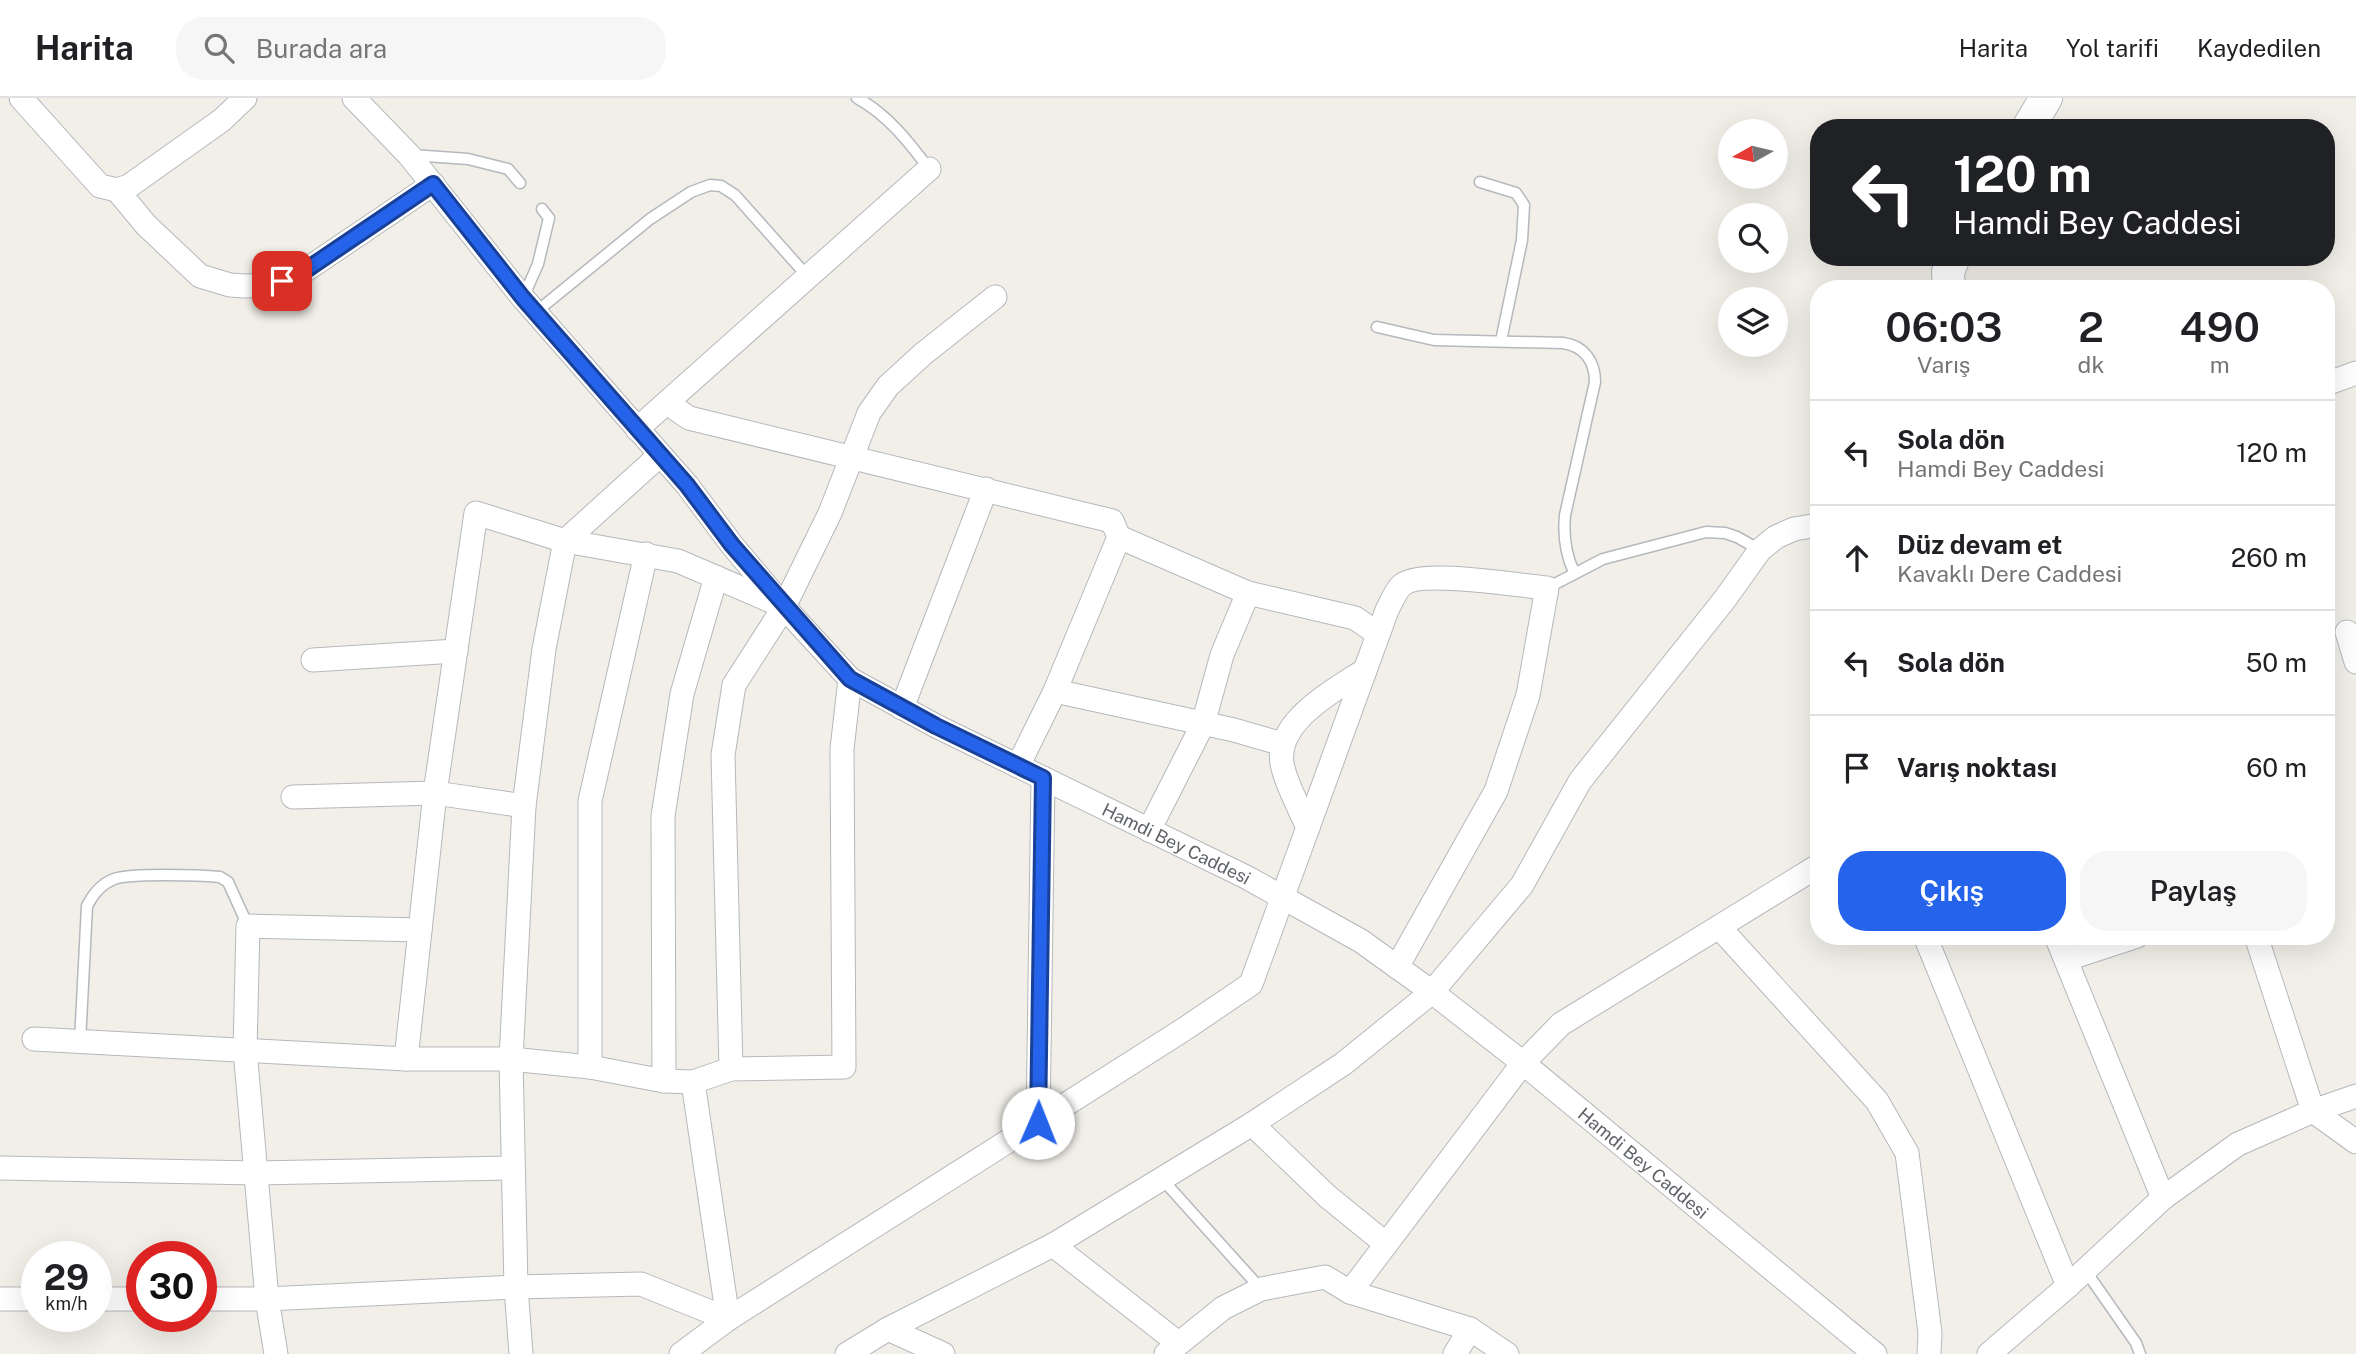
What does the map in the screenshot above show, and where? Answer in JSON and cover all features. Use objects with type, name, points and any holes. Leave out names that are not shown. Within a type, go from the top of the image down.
[{"type":"street","points":[[21,98],[100,186],[117,190],[129,186],[222,120],[245,98]]},
{"type":"street","name":"Hamdi Bey Caddesi","points":[[354,98],[409,155],[530,305],[660,455],[784,607],[850,679],[902,708],[1283,898],[1361,941],[1523,1063],[1875,1354]]},
{"type":"street","points":[[2033,119],[2046,98]]},
{"type":"street","points":[[637,429],[929,169]]},
{"type":"street","points":[[117,190],[146,225],[200,276],[230,285],[246,286],[264,285],[300,274],[433,184]]},
{"type":"street","points":[[731,1069],[723,755],[734,685],[784,607],[830,513],[869,413],[888,386],[923,354],[995,297]]},
{"type":"street","points":[[2335,381],[2356,373]]},
{"type":"street","points":[[667,403],[689,418],[1112,521],[1119,537],[1248,593],[1355,618],[1378,635]]},
{"type":"street","points":[[521,1354],[516,1287],[511,1059],[524,806],[544,649],[565,541],[660,455]]},
{"type":"street","points":[[902,708],[986,489]]},
{"type":"street","points":[[406,1059],[435,793],[476,513],[565,541],[678,561],[784,607]]},
{"type":"street","points":[[847,1354],[888,1329],[1053,1245],[1252,1124],[1343,1064],[1432,992],[1522,885],[1580,781],[1725,599],[1760,550],[1776,537],[1794,529],[1810,526]]},
{"type":"street","points":[[1018,766],[1055,691],[1119,537]]},
{"type":"street","points":[[590,1067],[590,801],[646,554]]},
{"type":"street","points":[[664,1080],[663,816],[682,694],[716,577]]},
{"type":"street","points":[[681,1354],[728,1319],[1038,1123],[1251,984],[1387,610],[1402,584],[1415,579],[1443,577],[1547,587],[1528,695],[1496,791],[1397,967]]},
{"type":"street","points":[[1149,830],[1203,724],[1222,655],[1248,593]]},
{"type":"street","points":[[2343,633],[2356,662]]},
{"type":"street","points":[[313,660],[456,651]]},
{"type":"street","points":[[1308,828],[1282,766],[1282,744],[1306,709],[1365,670]]},
{"type":"street","points":[[34,1040],[406,1059],[511,1059],[693,1082],[731,1069],[844,1067],[842,749],[850,679]]},
{"type":"street","points":[[1055,691],[1234,730],[1282,744]]},
{"type":"street","points":[[1038,1123],[1043,778]]},
{"type":"street","points":[[293,797],[435,793],[524,806]]},
{"type":"street","points":[[1350,1292],[1523,1063],[1561,1024],[1810,871]]},
{"type":"street","points":[[276,1354],[267,1300],[245,1050],[248,926],[420,930]]},
{"type":"street","points":[[1719,927],[1877,1101],[1907,1153],[1930,1333],[1929,1354]]},
{"type":"street","points":[[1929,945],[2068,1286]]},
{"type":"street","points":[[2060,945],[2163,1198]]},
{"type":"street","points":[[2067,960],[2111,945]]},
{"type":"street","points":[[2259,945],[2313,1111],[2356,1142]]},
{"type":"street","points":[[693,1082],[728,1319]]},
{"type":"street","points":[[1989,1354],[2068,1286],[2163,1198],[2238,1143],[2356,1096]]},
{"type":"street","points":[[1252,1124],[1327,1196],[1386,1244]]},
{"type":"street","points":[[0,1168],[256,1172],[512,1168]]},
{"type":"street","points":[[1053,1245],[1172,1349],[1223,1308],[1261,1289],[1325,1277],[1350,1292],[1471,1329],[1507,1354]]},
{"type":"street","points":[[217,1299],[267,1300],[516,1287],[641,1284],[728,1319]]},
{"type":"street","points":[[0,1299],[21,1299]]},
{"type":"street","points":[[888,1329],[891,1354]]},
{"type":"street","points":[[888,1329],[943,1354]]},
{"type":"street","points":[[1455,1354],[1471,1329]]},
{"type":"lane","points":[[857,98],[868,104],[903,135],[929,169]]},
{"type":"lane","points":[[409,155],[468,159],[508,169],[520,183]]},
{"type":"lane","points":[[1479,182],[1516,192],[1524,205],[1522,240],[1501,341]]},
{"type":"lane","points":[[530,305],[650,219],[691,192],[710,185],[721,186],[735,195],[808,277]]},
{"type":"lane","points":[[530,305],[549,218],[542,209]]},
{"type":"lane","points":[[1377,327],[1434,340],[1570,344],[1583,351],[1593,365],[1595,382],[1563,533],[1567,558],[1574,572]]},
{"type":"lane","points":[[1547,587],[1574,572],[1623,553],[1706,532],[1737,537],[1760,550]]},
{"type":"lane","points":[[79,1042],[87,905],[92,896],[107,883],[126,876],[220,877],[228,883],[248,926]]},
{"type":"lane","points":[[1162,1179],[1261,1289]]},
{"type":"lane","points":[[2085,1270],[2136,1343],[2140,1354]]},
{"type":"route","points":[[282,281],[300,274],[433,184],[523,298],[687,485],[732,545],[784,607],[850,679],[936,726],[1043,778],[1038,1123]]}]
